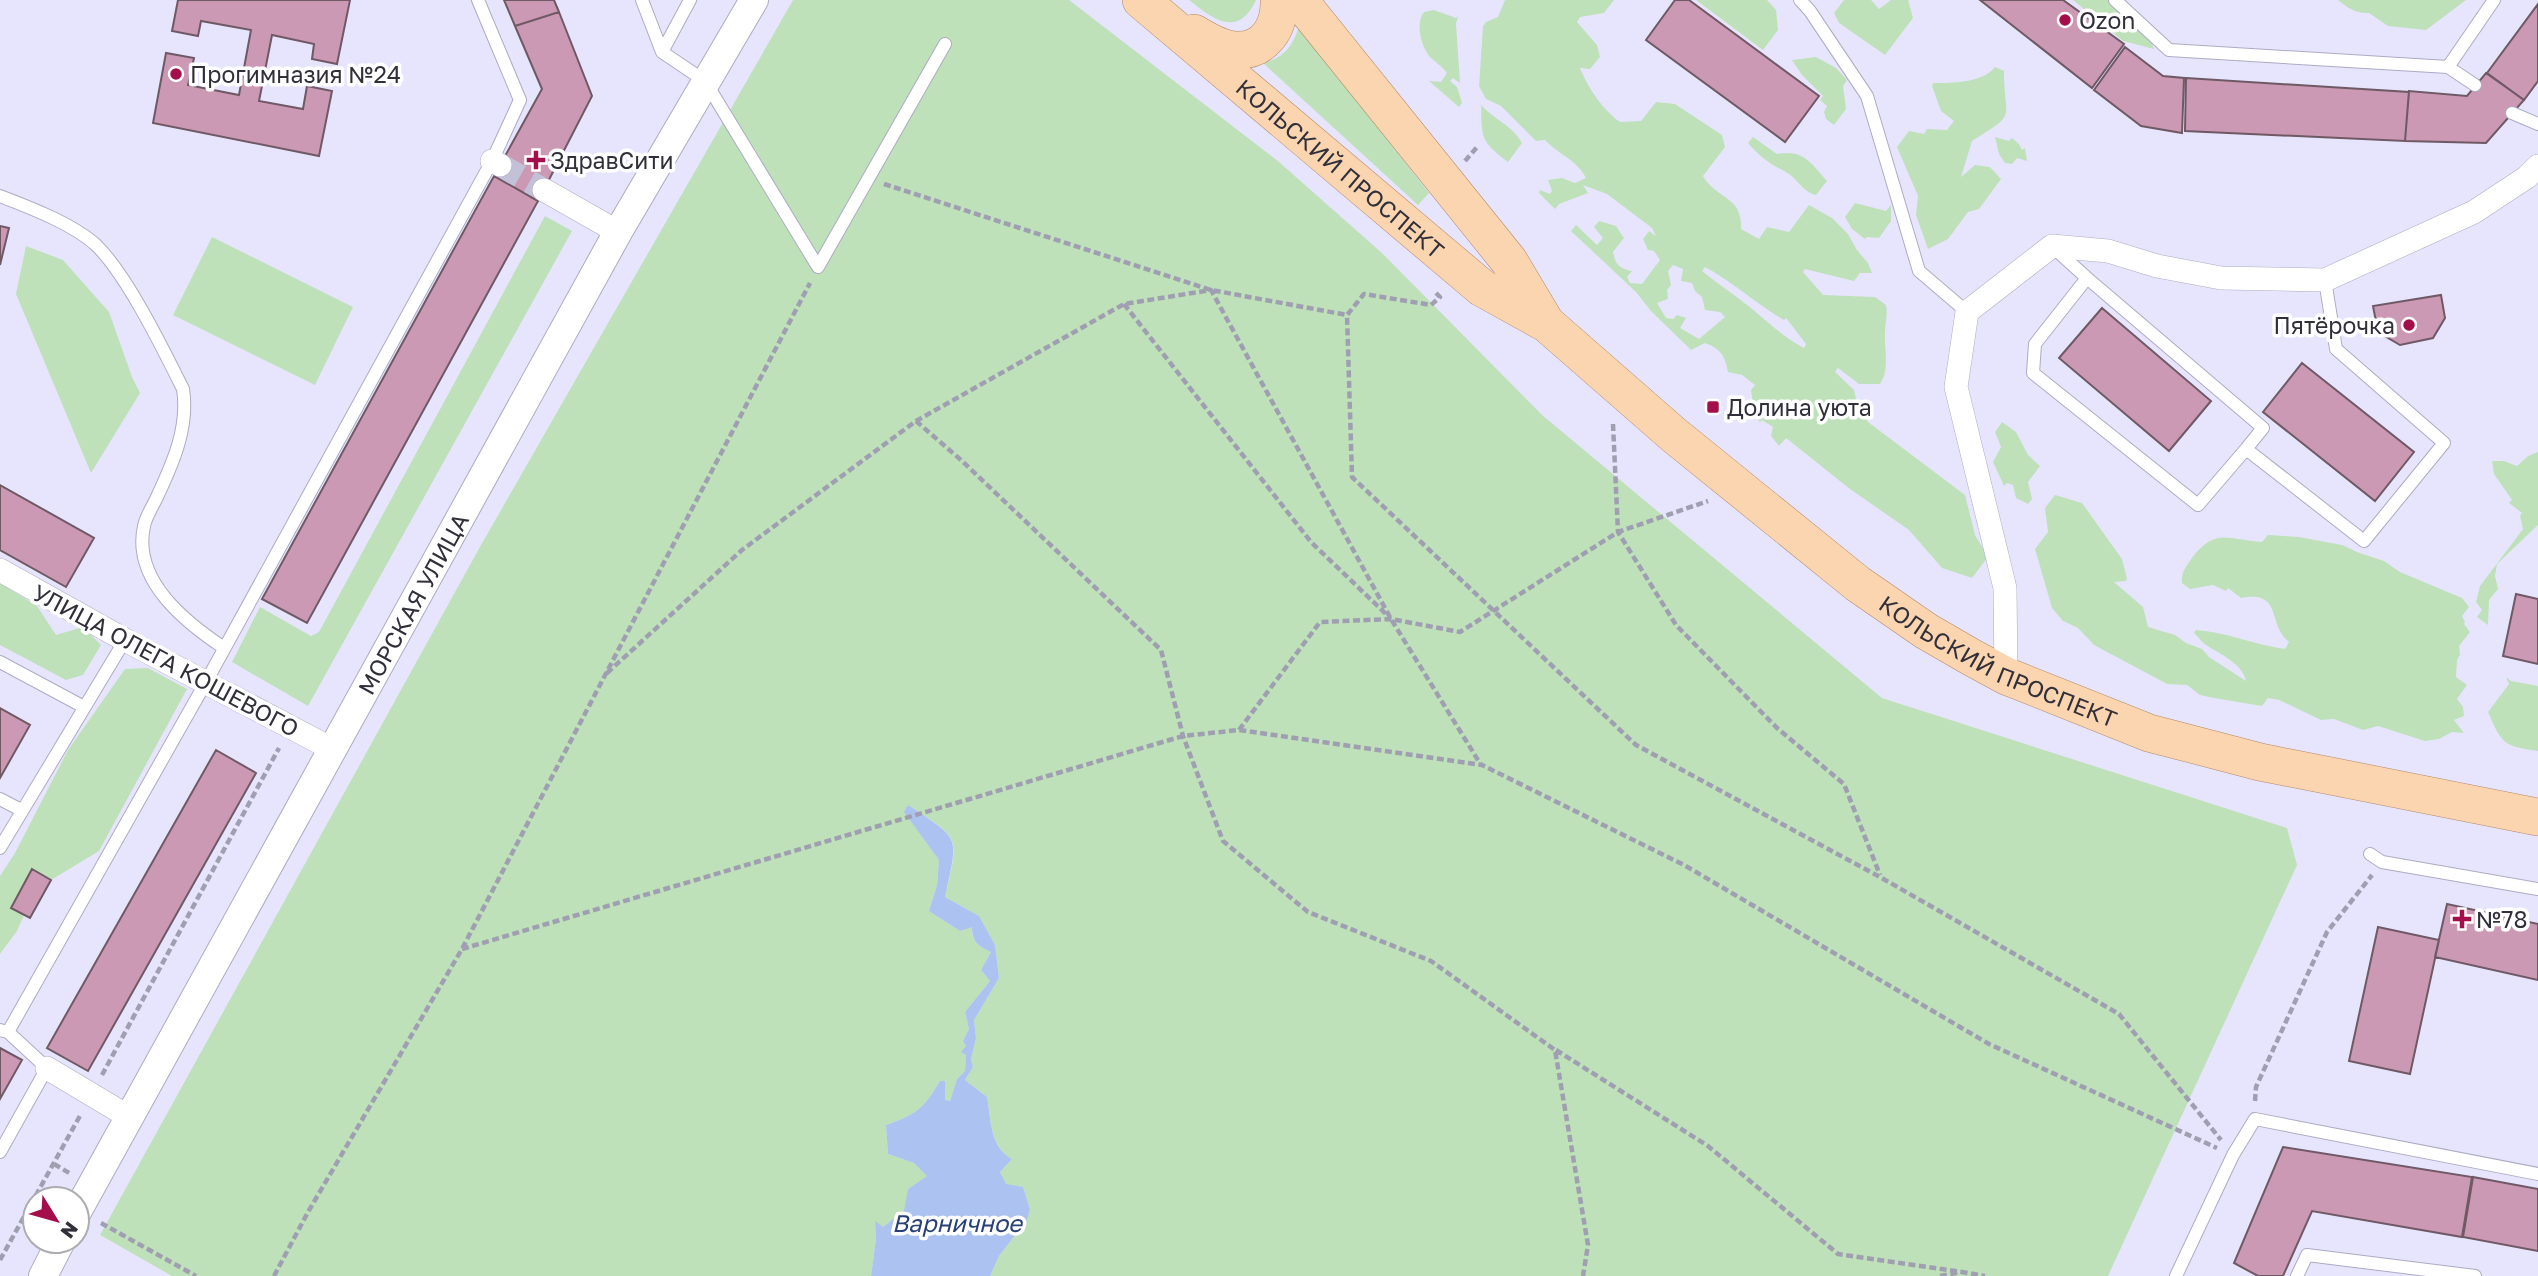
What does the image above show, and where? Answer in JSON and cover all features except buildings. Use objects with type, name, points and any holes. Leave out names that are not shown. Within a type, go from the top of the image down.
[{"type":"main road","points":[[1147,5],[1214,44],[1234,50],[1256,47],[1269,37],[1276,26],[1279,0]]},
{"type":"main road","name":"КОЛЬСКИЙ ПРОСПЕКТ","points":[[1299,0],[1509,261],[1547,324]]},
{"type":"main road","name":"КОЛЬСКИЙ ПРОСПЕКТ","points":[[1147,5],[1482,288],[1547,324],[1674,435],[1858,584],[1926,631],[2006,676],[2161,736],[2260,762],[2538,817]]},
{"type":"street","name":"МОРСКАЯ УЛИЦА","points":[[92,1185],[618,232],[754,0]]},
{"type":"street","points":[[2006,676],[2005,588],[1956,387],[1967,312],[2052,246],[2108,251],[2157,266],[2221,278],[2325,280],[2474,212],[2534,175]]},
{"type":"street","points":[[544,190],[618,232]]},
{"type":"street","name":"УЛИЦА ОЛЕГА КОШЕВОГО","points":[[0,570],[125,640],[332,749]]},
{"type":"street","points":[[47,1068],[129,1117]]},
{"type":"street","points":[[43,1276],[54,1255]]},
{"type":"lane","points":[[0,1153],[47,1068],[4,1031],[206,682],[496,163],[520,100],[478,0]]},
{"type":"lane","points":[[642,0],[662,52],[705,81],[818,267],[945,44]]},
{"type":"lane","points":[[662,52],[690,0]]},
{"type":"lane","points":[[1800,0],[1867,96],[1919,271],[1967,312]]},
{"type":"lane","points":[[2115,0],[2169,50],[2448,67],[2475,85]]},
{"type":"lane","points":[[2448,67],[2494,0]]},
{"type":"lane","points":[[2512,113],[2538,124]]},
{"type":"lane","points":[[0,196],[49,217],[96,245],[121,277],[183,389],[186,408],[184,425],[165,480],[144,526],[144,555],[147,572],[167,598],[193,627],[224,648]]},
{"type":"lane","points":[[2052,246],[2263,429],[2198,505],[2033,373],[2035,344],[2087,278]]},
{"type":"lane","points":[[2246,449],[2364,541],[2444,443],[2336,349],[2325,280]]},
{"type":"lane","points":[[0,848],[125,640]]},
{"type":"lane","points":[[0,662],[84,707]]},
{"type":"lane","points":[[0,799],[21,810]]},
{"type":"lane","points":[[2370,854],[2382,862],[2538,890]]},
{"type":"lane","points":[[2179,1275],[2233,1155],[2255,1119],[2538,1174]]},
{"type":"lane","points":[[2297,1276],[2307,1255],[2475,1276]]},
{"type":"path","points":[[868,179],[1211,290],[1347,315]]},
{"type":"path","points":[[274,1276],[308,1212],[462,948],[818,267]]},
{"type":"path","points":[[607,673],[742,550],[916,421],[1125,304],[1211,290]]},
{"type":"path","points":[[1211,290],[1391,619],[1482,765]]},
{"type":"path","points":[[1431,305],[1364,294],[1347,315],[1352,477],[1636,745],[1880,877],[2119,1014],[2233,1155]]},
{"type":"path","points":[[1125,304],[1311,542],[1391,619]]},
{"type":"path","points":[[1613,412],[1618,532],[1676,625],[1777,728],[1844,784],[1880,877]]},
{"type":"path","points":[[916,421],[961,460],[1161,650],[1183,736],[1223,841],[1308,912],[1431,961],[1555,1050],[1708,1146],[1838,1254],[1985,1276]]},
{"type":"path","points":[[1238,730],[1320,622],[1391,619],[1460,632],[1618,532],[1709,501]]},
{"type":"path","points":[[0,1260],[291,727]]},
{"type":"path","points":[[462,948],[1183,736],[1238,730],[1482,765],[1684,865],[1989,1044],[2233,1155]]},
{"type":"path","points":[[2256,1087],[2327,932],[2382,862]]},
{"type":"path","points":[[1555,1050],[1588,1245],[1583,1276]]},
{"type":"path","points":[[54,1164],[103,1194],[96,1220],[196,1276]]},
{"type":"path","points":[[1940,1276],[1962,1272]]},
{"type":"green space","points":[[793,0],[1069,0],[1279,162],[1383,254],[1542,415],[1882,698],[2287,828],[2297,865],[2108,1276],[990,1276],[999,1256],[1027,1220],[1030,1209],[1023,1187],[1006,1185],[1000,1172],[1012,1159],[995,1140],[987,1097],[965,1080],[973,1067],[971,1059],[976,1038],[974,1020],[999,978],[995,945],[979,916],[945,897],[953,861],[952,841],[939,825],[908,805],[905,813],[939,860],[937,885],[929,911],[960,931],[972,926],[976,943],[991,952],[981,970],[990,981],[965,1012],[969,1029],[963,1041],[966,1046],[962,1052],[966,1055],[965,1071],[957,1079],[950,1101],[945,1100],[945,1081],[940,1081],[918,1109],[905,1118],[886,1125],[888,1154],[914,1163],[928,1176],[908,1189],[905,1211],[883,1227],[875,1222],[876,1239],[871,1276],[172,1276],[100,1235],[481,545]]},
{"type":"green space","points":[[1189,0],[1256,0],[1241,19],[1225,22],[1207,14]]},
{"type":"green space","points":[[1505,0],[1614,0],[1604,13],[1580,17],[1577,22],[1597,45],[1600,57],[1590,69],[1580,68],[1592,91],[1608,111],[1620,122],[1641,121],[1656,102],[1675,104],[1722,135],[1725,147],[1703,176],[1708,184],[1738,210],[1741,229],[1759,239],[1767,227],[1789,232],[1809,205],[1832,218],[1848,234],[1872,273],[1860,273],[1854,281],[1805,269],[1803,272],[1823,295],[1875,297],[1886,305],[1886,366],[1880,384],[1859,384],[1838,368],[1835,372],[1854,390],[1868,422],[1965,495],[1975,535],[1988,557],[1972,578],[1942,568],[1909,530],[1850,489],[1786,438],[1779,446],[1771,436],[1773,427],[1762,420],[1760,422],[1749,410],[1756,411],[1756,401],[1753,404],[1751,390],[1755,385],[1742,375],[1728,372],[1721,354],[1710,345],[1705,343],[1691,350],[1651,311],[1636,292],[1571,231],[1576,225],[1597,245],[1603,238],[1594,227],[1599,221],[1616,226],[1624,238],[1613,252],[1618,265],[1632,271],[1627,277],[1630,283],[1642,284],[1660,260],[1654,251],[1648,250],[1643,239],[1649,231],[1656,236],[1652,228],[1607,194],[1583,185],[1588,193],[1559,204],[1555,209],[1539,193],[1540,190],[1550,194],[1552,191],[1548,180],[1562,178],[1575,183],[1586,178],[1578,166],[1545,140],[1536,141],[1501,106],[1486,99],[1479,86],[1483,26],[1498,17]],"holes":[[[1673,265],[1683,269],[1681,281],[1692,283],[1695,291],[1702,297],[1705,310],[1720,312],[1725,317],[1699,339],[1680,328],[1686,318],[1677,315],[1673,319],[1666,318],[1657,303],[1668,299],[1667,290],[1671,285],[1668,271]],[[1705,267],[1774,314],[1784,320],[1786,318],[1806,344],[1804,348],[1702,271]]]},
{"type":"green space","points":[[1696,0],[1767,0],[1776,10],[1778,30],[1763,50]]},
{"type":"green space","points":[[1844,0],[1871,0],[1879,9],[1891,0],[1908,0],[1913,18],[1885,55],[1839,23],[1834,13]]},
{"type":"green space","points":[[2073,0],[2109,0],[2148,34],[2154,49],[2123,41]]},
{"type":"green space","points":[[2338,0],[2466,0],[2426,30],[2388,26],[2369,13],[2352,10]]},
{"type":"green space","points":[[1434,10],[1456,18],[1458,16],[1456,24],[1460,83],[1453,78],[1450,81],[1457,87],[1462,103],[1459,107],[1429,81],[1441,82],[1447,73],[1427,53],[1420,35],[1421,17],[1424,12]]},
{"type":"green space","points":[[1299,27],[1429,193],[1418,205],[1263,63],[1286,51]]},
{"type":"green space","points":[[1816,57],[1836,68],[1847,80],[1843,86],[1846,109],[1834,125],[1826,119],[1824,112],[1827,106],[1820,100],[1823,96],[1802,75],[1792,60]]},
{"type":"green space","points":[[1995,67],[2004,71],[2006,114],[1997,125],[1972,141],[1961,177],[1975,165],[1990,167],[2001,179],[1979,209],[1968,212],[1948,239],[1928,249],[1916,215],[1918,196],[1897,147],[1909,131],[1924,134],[1927,129],[1947,130],[1954,121],[1941,111],[1933,83],[1975,79]]},
{"type":"green space","points":[[1481,105],[1514,132],[1522,143],[1508,162],[1492,149],[1484,138]]},
{"type":"green space","points":[[1753,137],[1777,154],[1794,154],[1806,159],[1827,181],[1816,195],[1811,193],[1756,152],[1748,143]]},
{"type":"green space","points":[[1995,137],[2009,141],[2012,138],[2022,150],[2025,148],[2027,161],[2017,158],[2012,164],[2005,163],[1999,154]]},
{"type":"green space","points":[[1855,203],[1886,211],[1891,205],[1891,221],[1879,238],[1865,239],[1852,229],[1845,217]]},
{"type":"green space","points":[[545,216],[572,231],[308,706],[232,662],[260,607],[311,636],[319,632]]},
{"type":"green space","points":[[212,237],[353,307],[315,385],[173,315]]},
{"type":"green space","points":[[26,246],[63,260],[109,312],[140,393],[91,473],[16,294]]},
{"type":"green space","points":[[2002,422],[2016,432],[2028,455],[2040,466],[2028,482],[2032,499],[2028,504],[2016,498],[2013,485],[2007,483],[2004,486],[1993,462],[2001,447],[1995,432]]},
{"type":"green space","points":[[2538,452],[2538,525],[2497,564],[2495,576],[2498,589],[2489,600],[2488,625],[2477,617],[2482,610],[2476,602],[2480,586],[2523,529],[2520,516],[2522,513],[2509,503],[2512,500],[2494,474],[2492,461],[2504,461],[2517,466],[2528,456]]},
{"type":"green space","points":[[2055,495],[2082,503],[2122,559],[2127,579],[2114,582],[2143,607],[2148,627],[2175,635],[2202,649],[2209,657],[2246,681],[2240,669],[2204,644],[2194,633],[2196,630],[2285,649],[2289,642],[2282,635],[2269,604],[2263,599],[2241,598],[2228,588],[2226,591],[2213,585],[2190,589],[2182,583],[2186,567],[2208,542],[2231,538],[2262,542],[2268,535],[2299,537],[2342,545],[2384,561],[2400,572],[2462,598],[2469,607],[2462,616],[2470,632],[2459,646],[2456,677],[2467,685],[2457,699],[2463,707],[2464,716],[2454,720],[2464,733],[2452,732],[2439,739],[2425,741],[2378,726],[2363,730],[2334,719],[2321,720],[2279,700],[2268,698],[2262,706],[2200,695],[2187,685],[2167,684],[2094,645],[2078,628],[2063,621],[2052,608],[2035,549],[2048,532],[2045,508]]},
{"type":"green space","points":[[0,583],[37,606],[56,635],[83,627],[101,645],[83,675],[66,680],[0,645]]},
{"type":"green space","points":[[148,668],[187,689],[99,851],[51,880],[32,870],[11,908],[24,915],[17,931],[0,954],[0,876],[15,853],[68,750],[125,669]]},
{"type":"green space","points":[[2506,677],[2511,681],[2538,686],[2538,751],[2505,742],[2488,712],[2509,684]]},
{"type":"water","name":"Варничное","points":[[908,805],[947,833],[952,841],[952,861],[945,897],[979,916],[995,945],[999,978],[974,1020],[976,1038],[971,1059],[973,1067],[965,1080],[987,1097],[995,1140],[1012,1159],[1000,1172],[1006,1184],[1023,1187],[1030,1209],[1027,1220],[999,1256],[990,1276],[871,1276],[876,1239],[875,1221],[883,1227],[904,1211],[908,1189],[927,1176],[914,1163],[888,1154],[886,1125],[905,1118],[918,1109],[940,1081],[945,1081],[945,1100],[950,1101],[957,1079],[965,1071],[966,1055],[961,1052],[966,1046],[963,1041],[969,1029],[965,1012],[990,981],[981,970],[991,952],[977,943],[972,927],[960,931],[929,911],[937,885],[939,860],[904,812]]},
{"type":"tunnel","points":[[500,165],[544,190]]},
{"type":"place","name":"Ozon","points":[[2065,20]]},
{"type":"place","name":"Прогимназия №24","points":[[176,74]]},
{"type":"place","name":"ЗдравСити","points":[[536,160]]},
{"type":"place","name":"Пятёрочка","points":[[2409,325]]},
{"type":"place","name":"Долина уюта","points":[[1713,407]]},
{"type":"place","name":"№78","points":[[2462,919]]}]
